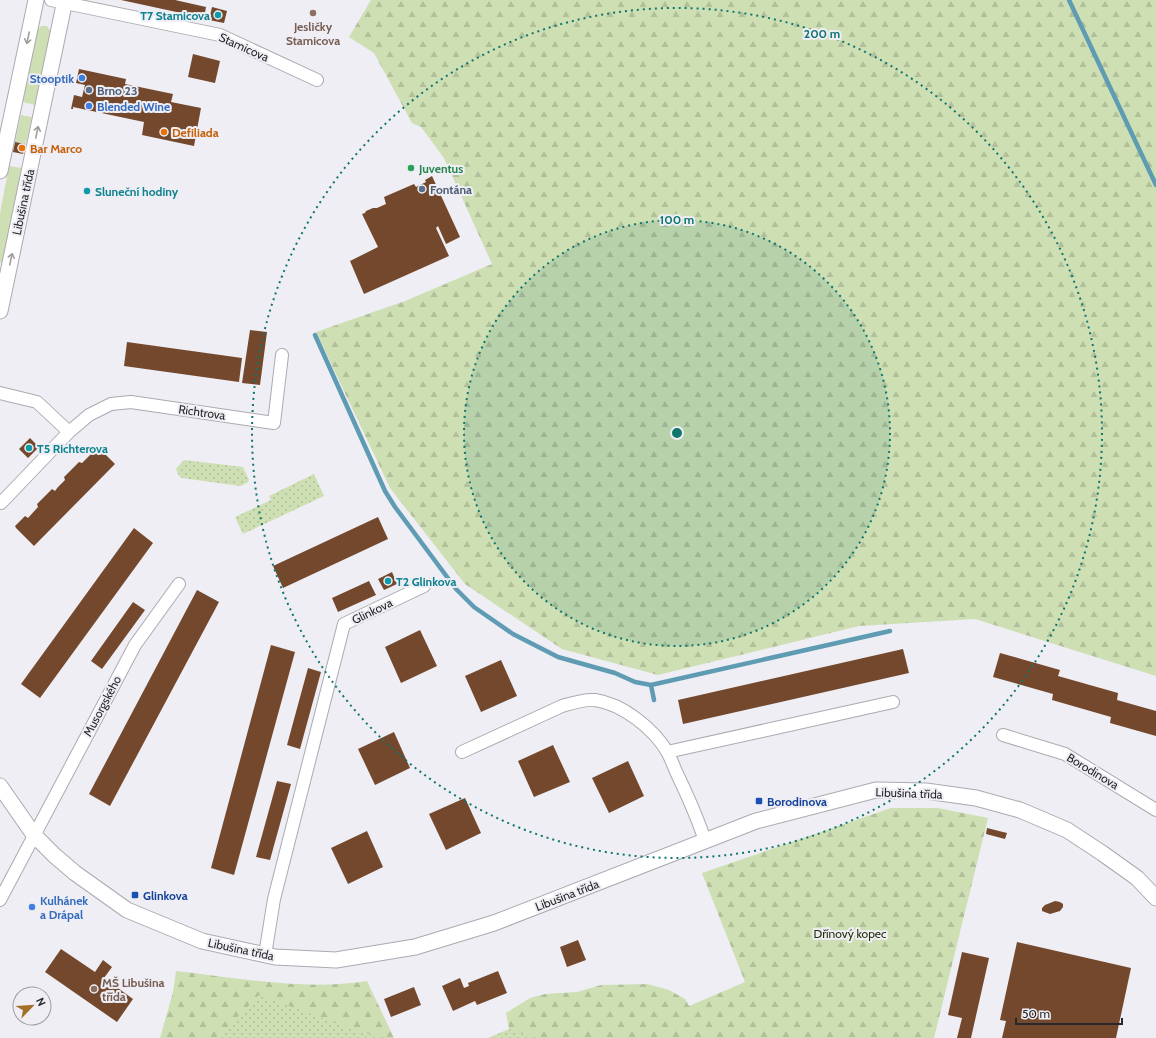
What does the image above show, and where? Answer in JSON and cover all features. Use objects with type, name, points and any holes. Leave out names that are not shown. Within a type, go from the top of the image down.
[{"type":"street","points":[[0,171],[36,0]]},
{"type":"street","name":"Stamicova","points":[[60,1],[220,35],[317,80]]},
{"type":"street","name":"Libušina třída","points":[[0,311],[60,1]]},
{"type":"street","name":"Richtrova","points":[[1,502],[69,432],[89,415],[111,404],[131,402],[274,423],[282,354]]},
{"type":"street","points":[[0,393],[37,402],[69,432]]},
{"type":"street","name":"Musorgského","points":[[0,900],[135,645],[179,584]]},
{"type":"street","name":"Glinkova","points":[[265,955],[274,899],[344,624],[424,586]]},
{"type":"street","points":[[462,752],[562,706],[578,701],[595,700],[616,706],[635,718],[652,733],[667,752],[695,812],[705,841]]},
{"type":"street","points":[[667,752],[893,702]]},
{"type":"street","name":"Borodinova","points":[[1003,735],[1065,754],[1156,810]]},
{"type":"street","name":"Libušina třída","points":[[0,786],[34,835],[75,873],[127,910],[202,941],[275,957],[336,960],[415,947],[494,923],[766,818],[876,790],[926,791],[976,798],[1020,810],[1067,830],[1137,878],[1156,898]]},
{"type":"green space","points":[[371,0],[1156,0],[1156,676],[975,619],[859,626],[658,675],[562,649],[465,584],[390,488],[316,332],[405,301],[492,264],[444,158],[421,127],[412,123],[374,53],[349,37]]},
{"type":"green space","points":[[41,26],[47,26],[51,32],[35,105],[23,102],[37,31]]},
{"type":"green space","points":[[21,115],[32,117],[25,144],[15,142]]},
{"type":"green space","points":[[9,166],[22,168],[2,263],[0,262],[0,213]]},
{"type":"green space","points":[[184,460],[243,467],[249,480],[247,483],[240,486],[182,478],[179,476],[176,469]]},
{"type":"green space","points":[[314,474],[324,496],[243,534],[235,517],[271,500],[269,496]]},
{"type":"green space","name":"Dřínový kopec","points":[[891,808],[938,808],[988,818],[934,1038],[488,1038],[509,1029],[506,1013],[530,998],[545,994],[577,992],[601,985],[647,984],[669,990],[685,999],[689,1006],[745,982],[702,873]]},
{"type":"green space","points":[[176,971],[295,984],[343,984],[367,981],[394,1038],[160,1038],[173,992]]},
{"type":"green space","points":[[259,995],[358,1031],[390,1038],[217,1038]]},
{"type":"green space","points":[[511,1029],[540,1038],[489,1038]]},
{"type":"building","points":[[121,0],[175,0],[206,7],[204,18]]},
{"type":"building","name":"T7 Stamicova","points":[[212,7],[227,11],[224,23],[209,20]]},
{"type":"building","points":[[193,54],[220,61],[215,83],[188,77]]},
{"type":"building","points":[[79,69],[126,79],[125,84],[173,94],[171,102],[201,108],[194,146],[142,135],[144,122],[73,107],[73,109],[71,109],[74,95],[82,97],[85,85],[76,83]]},
{"type":"building","points":[[15,142],[25,144],[23,154],[13,152]]},
{"type":"building","points":[[432,176],[460,237],[446,244],[438,226],[436,228],[449,256],[364,294],[350,261],[378,247],[362,214],[373,208],[386,204],[384,197],[414,184],[416,187],[426,182],[425,180]]},
{"type":"building","points":[[250,330],[267,332],[260,385],[242,383]]},
{"type":"building","points":[[127,342],[242,358],[239,382],[124,366]]},
{"type":"building","name":"T5 Richterova","points":[[30,438],[39,447],[28,458],[19,449]]},
{"type":"building","points":[[95,446],[98,447],[115,464],[34,546],[15,526],[25,516],[28,518],[38,507],[37,504],[52,489],[55,491],[65,480],[64,477],[79,462],[82,463],[92,453],[91,450]]},
{"type":"building","points":[[378,517],[388,539],[283,588],[273,566]]},
{"type":"building","points":[[134,528],[153,543],[40,698],[21,684]]},
{"type":"building","name":"T2 Glinkova","points":[[392,572],[397,584],[384,590],[378,579]]},
{"type":"building","points":[[369,581],[376,595],[338,612],[332,598]]},
{"type":"building","points":[[197,590],[219,602],[110,806],[89,794]]},
{"type":"building","points":[[133,602],[145,610],[102,669],[91,661]]},
{"type":"building","points":[[420,630],[437,666],[401,683],[385,647]]},
{"type":"building","points":[[271,645],[295,652],[234,875],[211,868]]},
{"type":"building","points":[[903,649],[909,673],[683,724],[678,700]]},
{"type":"building","points":[[1000,653],[1060,670],[1058,676],[1118,693],[1117,700],[1156,711],[1156,736],[1110,723],[1111,717],[1052,700],[1053,694],[993,677]]},
{"type":"building","points":[[501,660],[517,696],[481,712],[465,676]]},
{"type":"building","points":[[308,668],[321,672],[300,749],[287,745]]},
{"type":"building","points":[[394,732],[410,768],[375,785],[358,749]]},
{"type":"building","points":[[553,745],[570,782],[534,797],[518,761]]},
{"type":"building","points":[[628,761],[644,796],[609,813],[592,778]]},
{"type":"building","points":[[277,781],[291,784],[270,860],[256,857]]},
{"type":"building","points":[[465,798],[481,833],[446,850],[429,814]]},
{"type":"building","points":[[987,828],[1007,833],[1005,839],[986,834]]},
{"type":"building","points":[[367,831],[383,867],[348,884],[331,848]]},
{"type":"building","points":[[1055,901],[1063,904],[1060,911],[1050,914],[1042,911],[1042,908],[1045,905]]},
{"type":"building","points":[[578,940],[586,960],[567,967],[560,947]]},
{"type":"building","points":[[1017,942],[1131,968],[1116,1038],[1002,1038],[1006,1021],[1000,1020]]},
{"type":"building","name":"MŠ Libušina třída","points":[[61,949],[95,972],[103,960],[112,967],[104,978],[133,999],[117,1022],[45,972]]},
{"type":"building","points":[[962,952],[989,958],[971,1038],[957,1038],[962,1018],[948,1015]]},
{"type":"building","points":[[498,971],[507,993],[477,1005],[475,1001],[453,1011],[442,986],[460,978],[464,988],[469,986],[468,983]]},
{"type":"building","points":[[414,987],[421,1005],[391,1017],[384,999]]},
{"type":"waterway","points":[[1069,0],[1156,185]]},
{"type":"waterway","points":[[315,335],[385,491],[395,507],[456,589],[474,607],[513,634],[558,657],[615,673],[635,682],[651,685],[654,700]]},
{"type":"waterway","points":[[651,685],[890,631]]},
{"type":"place","name":"Jesličky Stamicova","points":[[313,13]]},
{"type":"place","name":"T7 Stamicova","points":[[218,15]]},
{"type":"place","name":"Stooptik","points":[[82,78]]},
{"type":"place","name":"Brno 23","points":[[89,90]]},
{"type":"place","name":"Blended Wine","points":[[89,106]]},
{"type":"place","name":"Defiliada","points":[[164,132]]},
{"type":"place","name":"Bar Marco","points":[[22,148]]},
{"type":"place","name":"Juventus","points":[[411,168]]},
{"type":"place","name":"Fontána","points":[[422,189]]},
{"type":"place","name":"Sluneční hodiny","points":[[87,191]]},
{"type":"place","name":"T5 Richterova","points":[[29,448]]},
{"type":"place","name":"T2 Glinkova","points":[[388,581]]},
{"type":"place","name":"Borodinova","points":[[759,801]]},
{"type":"place","name":"Glinkova","points":[[135,895]]},
{"type":"place","name":"Kulhánek a Drápal","points":[[32,907]]},
{"type":"place","name":"MŠ Libušina třída","points":[[94,989]]}]
